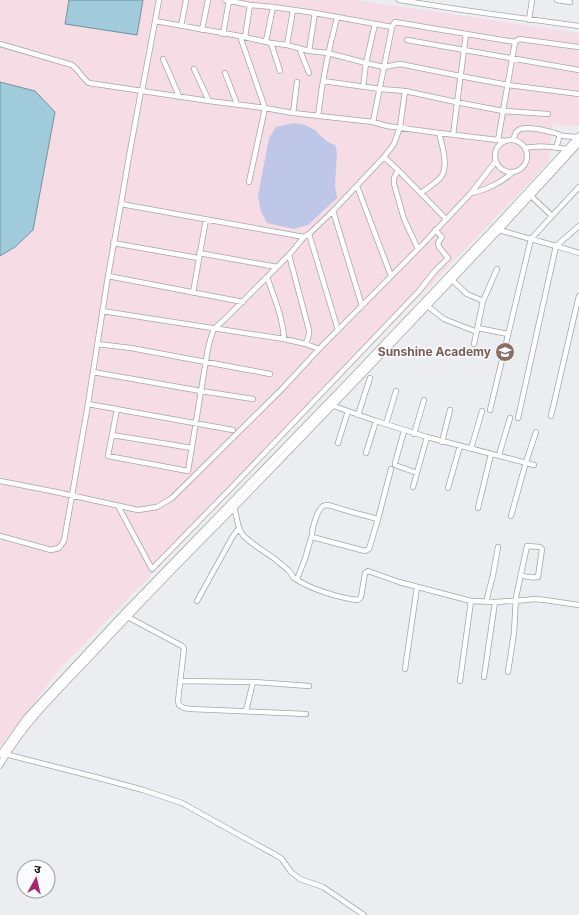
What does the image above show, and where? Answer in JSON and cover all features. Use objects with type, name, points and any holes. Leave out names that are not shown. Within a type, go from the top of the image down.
[{"type":"street","points":[[0,536],[51,550],[59,548],[64,541],[73,496],[102,311],[128,162],[159,0]]},
{"type":"street","points":[[181,26],[186,0]]},
{"type":"street","points":[[202,30],[208,0]]},
{"type":"street","points":[[223,34],[227,0],[250,5],[315,13],[392,27]]},
{"type":"street","points":[[399,0],[529,20],[579,26]]},
{"type":"street","points":[[529,20],[532,0]]},
{"type":"street","points":[[558,0],[570,2]]},
{"type":"street","points":[[249,182],[265,108],[242,37],[250,5]]},
{"type":"street","points":[[266,41],[273,7]]},
{"type":"street","points":[[287,45],[293,10]]},
{"type":"street","points":[[309,51],[315,13]]},
{"type":"street","points":[[318,116],[328,53],[337,18]]},
{"type":"street","points":[[155,21],[287,45],[309,51],[328,53],[366,63],[384,66],[400,64],[508,85],[579,94]]},
{"type":"street","points":[[374,122],[392,27],[395,22],[515,42],[519,39],[579,47]]},
{"type":"street","points":[[363,87],[366,63],[375,24]]},
{"type":"street","points":[[453,135],[456,102],[465,50],[466,34]]},
{"type":"street","points":[[407,40],[579,70]]},
{"type":"street","points":[[498,140],[515,42]]},
{"type":"street","points":[[271,43],[280,71]]},
{"type":"street","points":[[0,44],[72,65],[89,83],[292,113],[374,122],[387,126],[453,135],[492,140],[513,140],[522,144],[528,157],[527,162],[521,170],[512,173],[506,179],[478,192],[470,193]]},
{"type":"street","points":[[299,48],[309,73]]},
{"type":"street","points":[[163,59],[179,96]]},
{"type":"street","points":[[194,69],[209,101]]},
{"type":"street","points":[[225,73],[237,104]]},
{"type":"street","points":[[323,81],[405,91],[503,111],[548,114]]},
{"type":"street","points":[[292,113],[297,82]]},
{"type":"street","points":[[117,409],[108,456],[188,471],[206,362],[214,329],[289,255],[304,237],[333,211],[384,157],[394,144],[400,127],[405,91]]},
{"type":"street","points":[[513,140],[516,132],[526,128],[538,129],[569,137],[578,136]]},
{"type":"street","points":[[421,193],[442,176],[444,165],[443,148],[439,133]]},
{"type":"street","points":[[556,148],[560,135]]},
{"type":"street","points":[[0,765],[3,754],[30,721],[125,615],[425,305],[495,227],[529,194],[569,151],[578,136]]},
{"type":"street","points":[[492,140],[496,150]]},
{"type":"street","points":[[506,141],[499,145],[496,150],[496,161],[502,170],[512,173]]},
{"type":"street","points":[[525,148],[534,146],[569,151],[579,144]]},
{"type":"street","points":[[384,157],[446,219]]},
{"type":"street","points":[[0,481],[138,510],[157,507],[172,498],[283,388],[319,349],[418,249],[470,193],[496,161]]},
{"type":"street","points":[[398,170],[394,178],[394,184],[404,219],[418,249]]},
{"type":"street","points":[[357,186],[391,276]]},
{"type":"street","points":[[490,410],[531,240],[579,187]]},
{"type":"street","points":[[529,194],[552,216]]},
{"type":"street","points":[[425,305],[452,280],[499,230],[529,194]]},
{"type":"street","points":[[121,204],[304,237]]},
{"type":"street","points":[[333,211],[362,306]]},
{"type":"street","points":[[193,293],[206,219]]},
{"type":"street","points":[[518,418],[556,246],[579,226]]},
{"type":"street","points":[[118,506],[152,569],[234,486],[419,291],[434,272],[448,258],[439,247],[438,243],[442,237],[436,230]]},
{"type":"street","points":[[499,230],[579,253]]},
{"type":"street","points":[[309,234],[338,330]]},
{"type":"street","points":[[114,243],[277,267]]},
{"type":"street","points":[[289,255],[309,330],[306,344]]},
{"type":"street","points":[[474,344],[483,301],[497,269]]},
{"type":"street","points":[[108,276],[242,302]]},
{"type":"street","points":[[267,277],[276,302],[284,339]]},
{"type":"street","points":[[452,280],[468,294],[483,301]]},
{"type":"street","points":[[551,416],[579,296]]},
{"type":"street","points":[[425,305],[444,319],[478,330],[508,334]]},
{"type":"street","points":[[102,311],[284,339],[306,344],[319,349]]},
{"type":"street","points":[[97,344],[131,348],[270,374]]},
{"type":"street","points":[[93,372],[253,399]]},
{"type":"street","points":[[358,415],[370,378]]},
{"type":"street","points":[[386,424],[396,391]]},
{"type":"street","points":[[414,434],[424,400]]},
{"type":"street","points":[[88,404],[233,430]]},
{"type":"street","points":[[330,404],[427,438],[534,465]]},
{"type":"street","points":[[442,442],[450,410]]},
{"type":"street","points":[[338,443],[348,411]]},
{"type":"street","points":[[471,449],[482,411]]},
{"type":"street","points":[[499,455],[510,418]]},
{"type":"street","points":[[366,453],[376,421]]},
{"type":"street","points":[[404,431],[395,465],[417,473]]},
{"type":"street","points":[[511,516],[536,432]]},
{"type":"street","points":[[112,435],[192,448]]},
{"type":"street","points":[[414,487],[427,438]]},
{"type":"street","points":[[448,488],[460,446]]},
{"type":"street","points":[[478,508],[491,454]]},
{"type":"street","points":[[312,538],[365,551],[369,549],[391,469]]},
{"type":"street","points":[[297,579],[312,538],[311,533],[315,521],[321,507],[328,505],[378,519]]},
{"type":"street","points":[[232,506],[239,528],[251,542],[281,564],[294,577],[305,584],[329,594],[358,600],[365,573],[368,571],[399,582],[471,601],[496,602],[534,599],[579,605]]},
{"type":"street","points":[[197,601],[233,536],[239,528]]},
{"type":"street","points":[[508,672],[514,633],[516,601],[521,576],[527,546],[540,547],[542,549],[538,577],[521,576]]},
{"type":"street","points":[[486,602],[498,548]]},
{"type":"street","points":[[405,669],[417,587]]},
{"type":"street","points":[[460,681],[471,601]]},
{"type":"street","points":[[484,677],[496,602]]},
{"type":"street","points":[[125,615],[184,648],[178,701],[179,705],[184,708],[306,714]]},
{"type":"street","points":[[180,681],[253,682],[309,686]]},
{"type":"street","points":[[246,711],[253,682]]},
{"type":"street","points":[[3,754],[99,778],[182,802],[274,854],[282,859],[291,872],[300,878],[323,887],[364,915]]},
{"type":"shaded area","points":[[0,0],[355,0],[579,33],[579,126],[552,125],[549,162],[59,670],[0,747]]},
{"type":"shaded area","points":[[69,0],[143,0],[137,35],[65,24]]},
{"type":"shaded area","points":[[0,82],[35,91],[55,112],[33,230],[15,247],[0,256]]},
{"type":"shaded area","points":[[293,123],[305,125],[315,130],[328,142],[335,145],[337,152],[335,186],[337,198],[308,225],[294,229],[267,223],[261,212],[258,196],[269,138],[276,127]]},
{"type":"place","name":"Sunshine Academy","points":[[505,352]]}]
